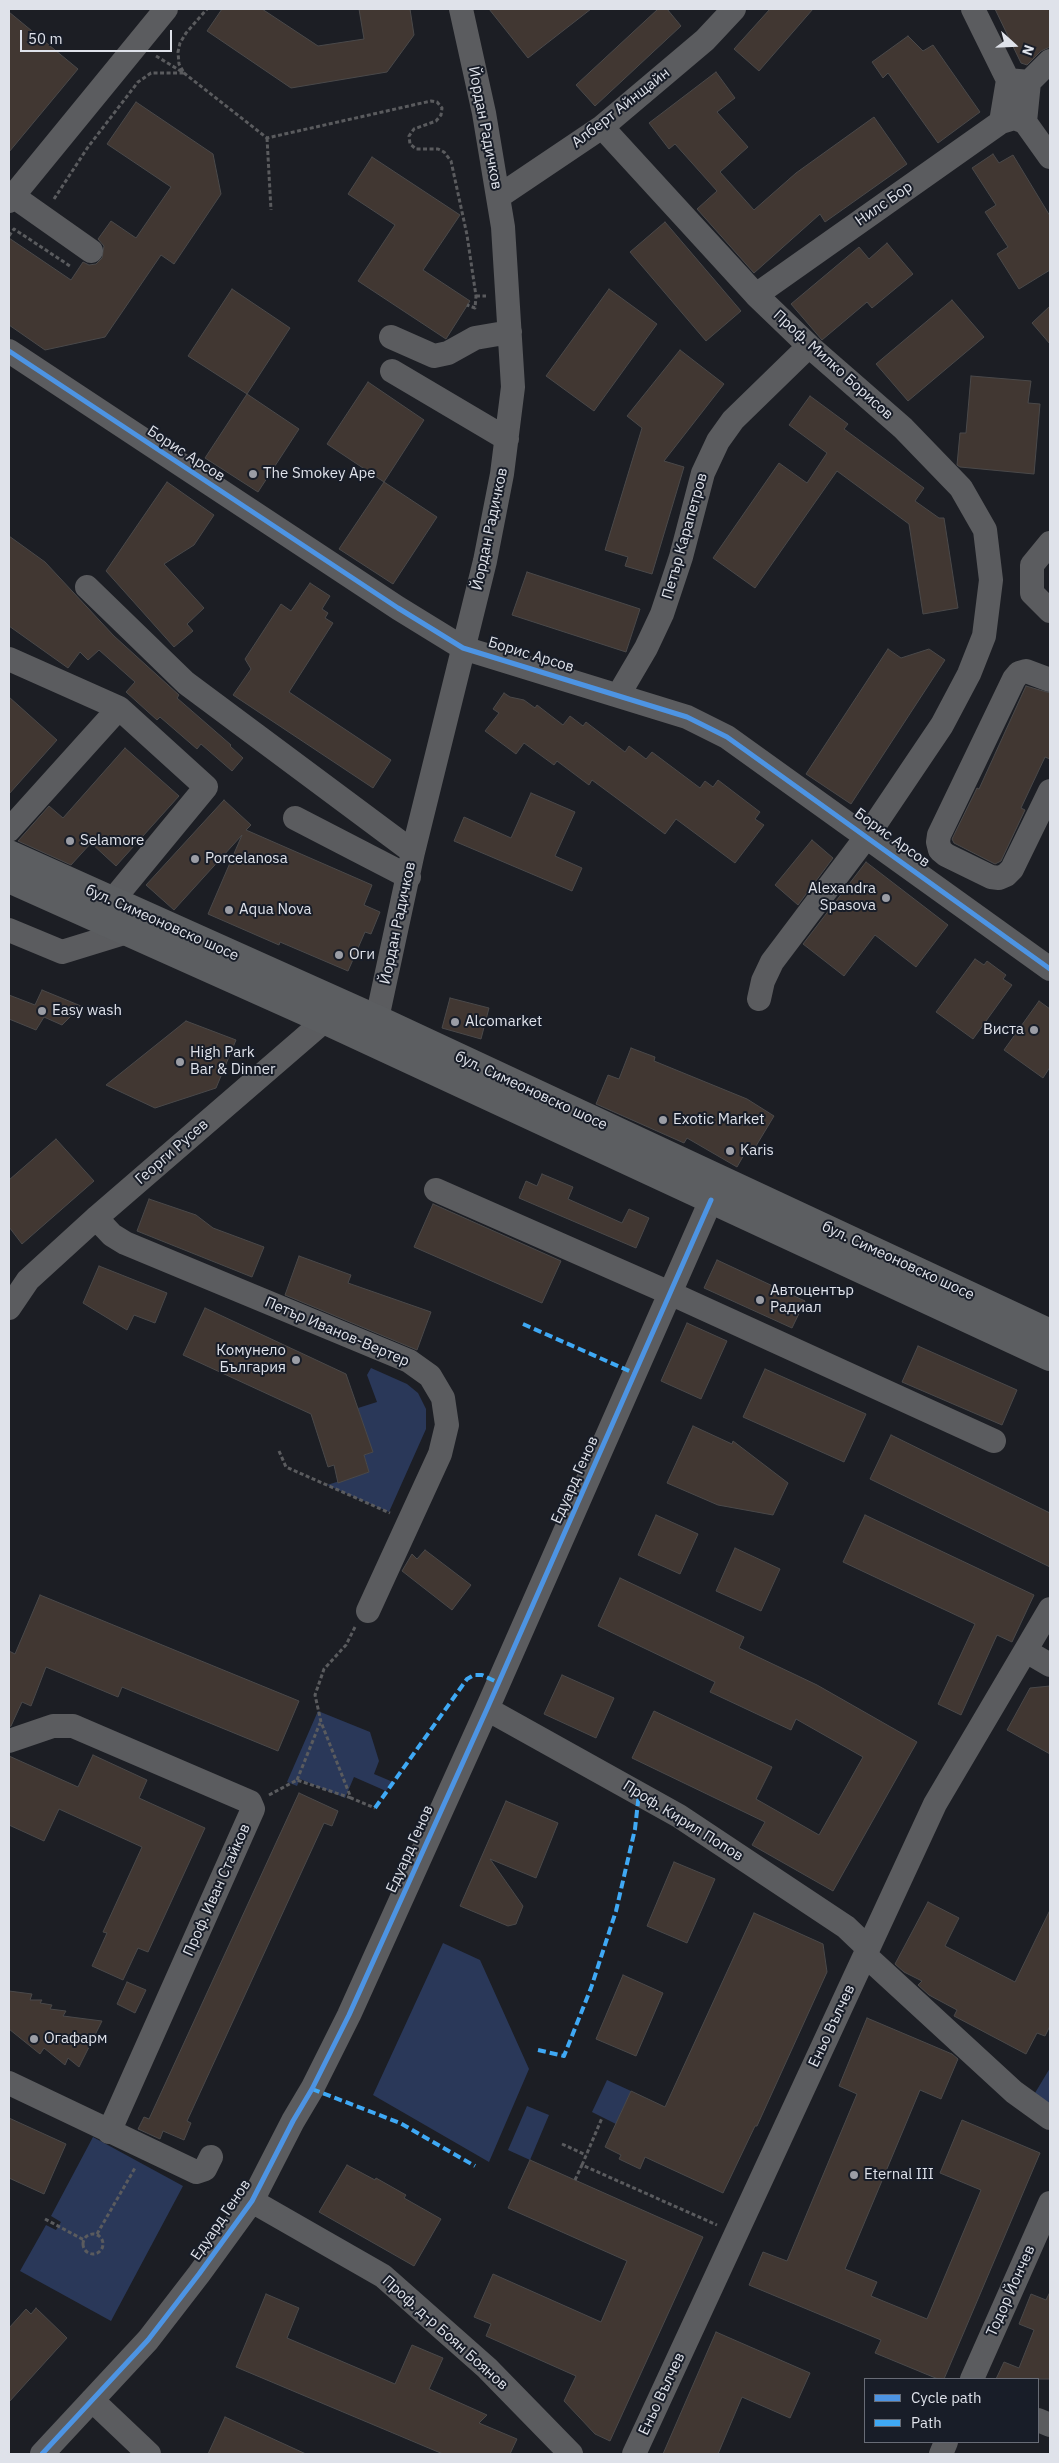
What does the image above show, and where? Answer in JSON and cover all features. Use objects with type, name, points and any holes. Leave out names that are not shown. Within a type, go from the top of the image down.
[{"type":"main road","name":"бул. Симеоновско шосе","points":[[9,854],[112,901],[712,1200],[1050,1357]]},
{"type":"main road","name":"бул. Симеоновско шосе","points":[[9,879],[128,932],[335,1012]]},
{"type":"main road","name":"бул. Симеоновско шосе","points":[[374,1031],[1050,1333]]},
{"type":"street","points":[[91,251],[11,199],[166,9]]},
{"type":"street","name":"Йордан Радичков","points":[[374,1031],[414,852],[486,561],[507,439],[513,388],[503,226],[484,113],[461,9]]},
{"type":"street","name":"Алберт Айнщайн","points":[[498,197],[602,127],[704,40],[734,9]]},
{"type":"street","points":[[973,9],[1018,81],[1014,121],[1050,158]]},
{"type":"street","points":[[1018,81],[1050,61]]},
{"type":"street","name":"Нилс Бор","points":[[756,294],[1014,121]]},
{"type":"street","name":"Проф. Милко Борисов","points":[[602,127],[756,294],[809,346],[903,428],[961,488],[986,530],[991,580],[984,636],[969,674],[942,725],[871,830],[772,962],[763,981],[759,999]]},
{"type":"street","points":[[391,337],[434,356],[448,353],[475,338],[510,332]]},
{"type":"street","name":"Петър Карапетров","points":[[619,694],[646,648],[662,614],[681,557],[702,473],[718,441],[733,420],[809,346]]},
{"type":"street","name":"Борис Арсов","points":[[9,351],[390,603],[463,648],[619,694],[687,717],[727,737],[871,830],[1050,969]]},
{"type":"street","points":[[392,371],[507,439]]},
{"type":"street","points":[[1050,543],[1032,565],[1032,593],[1050,611]]},
{"type":"street","points":[[87,587],[186,683],[414,852]]},
{"type":"street","points":[[9,659],[119,708],[206,788],[112,901]]},
{"type":"street","points":[[1050,680],[1026,670],[1019,673],[1014,679],[939,835],[940,850],[946,855],[991,876],[999,878],[1006,875],[1012,870],[1050,791]]},
{"type":"street","points":[[9,830],[119,708]]},
{"type":"street","points":[[295,818],[409,877]]},
{"type":"street","points":[[9,930],[62,952],[128,932]]},
{"type":"street","name":"Георги Русев","points":[[9,1308],[28,1280],[96,1218],[335,1012]]},
{"type":"street","points":[[436,1190],[672,1294],[994,1441]]},
{"type":"street","name":"Едуард Генов","points":[[42,2454],[61,2436],[148,2340],[252,2201],[350,2016],[672,1294],[712,1200]]},
{"type":"street","name":"Петър Иванов-Вертер","points":[[96,1218],[112,1235],[125,1243],[409,1362],[430,1376],[443,1398],[447,1425],[440,1454],[368,1611]]},
{"type":"street","name":"Еньо Вълчев","points":[[634,2454],[935,1804],[1050,1609]]},
{"type":"street","points":[[1026,1651],[1050,1665]]},
{"type":"street","name":"Проф. Кирил Попов","points":[[487,1709],[679,1816],[846,1928],[866,1952],[1014,2092],[1050,2118]]},
{"type":"street","name":"Проф. Иван Стайков","points":[[9,1741],[53,1726],[73,1726],[250,1802],[253,1809],[109,2132]]},
{"type":"street","points":[[9,2083],[145,2150],[196,2172],[205,2170],[212,2157]]},
{"type":"street","name":"Проф. д-р Боян Боянов","points":[[252,2201],[383,2276],[487,2368],[571,2454]]},
{"type":"street","name":"Тодор Йончев","points":[[972,2378],[1050,2203]]},
{"type":"street","points":[[92,2400],[149,2454]]},
{"type":"path","points":[[184,73],[179,64],[178,52],[180,43],[207,9]]},
{"type":"path","points":[[138,43],[184,73],[267,138],[271,210]]},
{"type":"path","points":[[49,206],[88,147],[138,82],[151,74],[184,73]]},
{"type":"path","points":[[267,138],[431,101],[437,102],[442,108],[441,115],[436,121],[414,129],[410,136],[410,144],[416,149],[438,149],[444,152],[451,161],[467,235],[476,296],[475,308],[468,306]]},
{"type":"path","points":[[9,236],[14,229],[70,266]]},
{"type":"path","points":[[476,296],[486,296]]},
{"type":"path","points":[[278,1451],[286,1467],[409,1521]]},
{"type":"path","points":[[350,1798],[321,1722],[315,1695],[324,1669],[346,1645],[354,1628],[368,1611]]},
{"type":"path","points":[[251,1805],[297,1780],[321,1722]]},
{"type":"path","points":[[297,1780],[376,1808]]},
{"type":"path","points":[[575,2180],[602,2118]]},
{"type":"path","points":[[562,2144],[586,2155]]},
{"type":"path","points":[[97,2234],[145,2150]]},
{"type":"path","points":[[582,2165],[736,2233]]},
{"type":"path","points":[[45,2219],[84,2240]]},
{"type":"path","points":[[84,2240],[92,2234],[97,2234]]},
{"type":"path","points":[[84,2240],[85,2250],[94,2254],[102,2248],[103,2242],[97,2234]]},
{"type":"shaded area","points":[[371,1368],[407,1384],[418,1393],[426,1409],[426,1429],[389,1512],[327,1485],[369,1472],[364,1455],[372,1452],[358,1408],[377,1402],[367,1375]]},
{"type":"shaded area","points":[[318,1711],[370,1732],[379,1761],[374,1774],[393,1782],[386,1791],[354,1777],[345,1798],[300,1779],[297,1786],[287,1782]]},
{"type":"shaded area","points":[[443,1943],[480,1960],[529,2069],[489,2162],[373,2095]]},
{"type":"shaded area","points":[[1050,2068],[1050,2131],[1035,2093]]},
{"type":"shaded area","points":[[607,2080],[631,2091],[616,2124],[592,2112]]},
{"type":"shaded area","points":[[527,2106],[549,2115],[530,2160],[508,2150]]},
{"type":"shaded area","points":[[93,2137],[183,2186],[111,2321],[20,2271],[46,2225],[56,2230],[61,2222],[51,2216]]},
{"type":"building","points":[[222,9],[262,9],[318,46],[364,39],[359,9],[410,9],[414,35],[387,72],[291,88],[207,31]]},
{"type":"building","points":[[489,9],[591,9],[528,58]]},
{"type":"building","points":[[658,9],[667,9],[681,26],[595,106],[576,85]]},
{"type":"building","points":[[770,9],[813,9],[759,71],[734,49]]},
{"type":"building","points":[[995,9],[1050,9],[1050,47],[1041,51],[1027,65],[1021,63]]},
{"type":"building","points":[[9,12],[78,69],[9,152]]},
{"type":"building","points":[[908,36],[923,51],[933,45],[980,112],[938,143],[888,73],[883,78],[872,62]]},
{"type":"building","points":[[716,72],[735,98],[717,112],[748,147],[720,172],[754,210],[796,173],[874,117],[907,164],[825,222],[820,214],[754,273],[697,209],[717,191],[675,144],[669,149],[649,123]]},
{"type":"building","points":[[136,102],[213,154],[221,194],[174,264],[161,255],[105,337],[45,350],[9,325],[9,238],[71,280],[83,262],[89,265],[96,264],[102,258],[104,246],[98,239],[111,221],[136,238],[171,187],[107,144]]},
{"type":"building","points":[[993,154],[999,163],[1013,155],[1050,216],[1050,270],[1019,289],[997,254],[1008,247],[985,212],[996,205],[972,168]]},
{"type":"building","points":[[372,157],[460,215],[423,270],[470,301],[446,339],[358,281],[395,225],[348,194]]},
{"type":"building","points":[[665,222],[741,311],[706,341],[630,252]]},
{"type":"building","points":[[887,243],[913,274],[872,308],[867,302],[822,340],[791,304],[859,247],[869,259]]},
{"type":"building","points":[[232,289],[290,328],[247,394],[188,356]]},
{"type":"building","points":[[609,289],[657,324],[594,411],[546,376]]},
{"type":"building","points":[[952,300],[984,337],[908,401],[876,364]]},
{"type":"building","points":[[1050,306],[1050,344],[1032,323]]},
{"type":"building","points":[[680,350],[724,384],[664,461],[684,467],[652,574],[625,566],[628,557],[605,550],[642,428],[627,416]]},
{"type":"building","points":[[971,376],[1031,381],[1028,403],[1040,404],[1034,474],[960,467],[957,465],[960,433],[966,433]]},
{"type":"building","points":[[368,382],[424,420],[384,482],[327,444]]},
{"type":"building","points":[[247,394],[299,429],[258,492],[205,458]]},
{"type":"building","points":[[810,396],[848,424],[844,429],[924,488],[915,501],[939,518],[944,518],[958,608],[923,614],[909,524],[837,471],[755,588],[713,558],[779,463],[807,483],[827,453],[789,425]]},
{"type":"building","points":[[167,482],[214,515],[194,545],[164,564],[204,608],[187,624],[193,631],[174,647],[106,571]]},
{"type":"building","points":[[384,482],[437,517],[393,584],[339,549]]},
{"type":"building","points":[[9,536],[45,562],[114,636],[179,695],[177,698],[231,745],[243,758],[232,771],[201,744],[197,749],[160,717],[157,720],[126,692],[135,682],[99,650],[88,660],[80,652],[68,668],[9,626]]},
{"type":"building","points":[[527,572],[640,609],[626,652],[512,615]]},
{"type":"building","points":[[310,583],[330,596],[322,609],[328,613],[325,618],[333,623],[289,692],[391,760],[373,788],[233,695],[251,669],[245,659],[281,604],[291,611]]},
{"type":"building","points":[[888,649],[901,658],[929,649],[945,660],[851,804],[806,774]]},
{"type":"building","points":[[1026,686],[1050,693],[1050,759],[1045,757],[1021,808],[1025,810],[1001,861],[995,864],[954,843],[952,839],[977,788],[979,789]]},
{"type":"building","points":[[504,693],[510,697],[524,700],[535,708],[537,705],[563,725],[570,716],[583,726],[586,722],[625,752],[629,746],[646,759],[652,752],[700,788],[705,781],[713,787],[718,780],[760,812],[755,819],[764,825],[735,863],[676,819],[665,834],[592,780],[589,785],[557,761],[554,765],[524,743],[516,754],[485,731],[499,713],[493,709]]},
{"type":"building","points":[[9,697],[57,740],[9,794]]},
{"type":"building","points":[[125,748],[179,796],[116,866],[91,843],[71,865],[18,841],[49,806],[63,818]]},
{"type":"building","points":[[531,793],[575,812],[555,856],[582,868],[572,891],[454,841],[464,817],[511,838]]},
{"type":"building","points":[[224,800],[251,825],[246,830],[372,885],[364,905],[380,912],[371,934],[365,932],[348,971],[280,942],[279,945],[208,914],[242,835],[174,910],[146,885]]},
{"type":"building","points":[[812,840],[833,858],[798,905],[775,885]]},
{"type":"building","points":[[866,862],[948,925],[916,967],[875,935],[844,976],[803,944]]},
{"type":"building","points":[[975,959],[984,965],[987,961],[1006,975],[1003,979],[1012,985],[973,1039],[936,1012]]},
{"type":"building","name":"Easy wash","points":[[42,990],[81,1006],[62,1025],[44,1017],[36,1030],[9,1019],[9,995],[35,1005]]},
{"type":"building","points":[[450,998],[489,1008],[481,1039],[442,1028]]},
{"type":"building","name":"Виста","points":[[1039,1001],[1050,1009],[1050,1067],[1043,1078],[1004,1050]]},
{"type":"building","name":"High Park Bar & Dinner","points":[[186,1021],[236,1040],[216,1088],[155,1108],[106,1085]]},
{"type":"building","points":[[631,1048],[655,1057],[654,1061],[747,1099],[774,1116],[750,1156],[745,1153],[737,1167],[687,1138],[684,1143],[596,1104],[608,1075],[619,1079]]},
{"type":"building","points":[[56,1139],[94,1181],[22,1244],[9,1227],[9,1180]]},
{"type":"building","points":[[542,1174],[573,1187],[568,1199],[622,1223],[629,1209],[649,1218],[636,1248],[519,1198],[526,1181],[537,1186]]},
{"type":"building","points":[[149,1199],[196,1215],[213,1228],[264,1247],[252,1277],[137,1231]]},
{"type":"building","points":[[433,1204],[561,1261],[542,1303],[414,1247]]},
{"type":"building","points":[[299,1256],[351,1275],[348,1283],[431,1312],[417,1350],[285,1295]]},
{"type":"building","points":[[717,1260],[805,1301],[792,1328],[704,1288]]},
{"type":"building","points":[[99,1266],[167,1293],[155,1323],[134,1315],[127,1330],[83,1303]]},
{"type":"building","points":[[205,1308],[346,1374],[373,1452],[364,1455],[369,1472],[338,1483],[334,1465],[328,1467],[311,1414],[183,1355]]},
{"type":"building","points":[[687,1323],[727,1341],[701,1399],[661,1381]]},
{"type":"building","points":[[918,1346],[1017,1390],[1002,1425],[902,1382]]},
{"type":"building","points":[[765,1369],[866,1414],[844,1462],[743,1417]]},
{"type":"building","points":[[693,1426],[732,1444],[733,1441],[788,1483],[773,1515],[718,1505],[667,1483]]},
{"type":"building","points":[[891,1435],[1050,1513],[1050,1567],[870,1479]]},
{"type":"building","points":[[656,1515],[698,1534],[680,1574],[638,1555]]},
{"type":"building","points":[[865,1515],[1034,1595],[1012,1642],[997,1635],[961,1715],[938,1704],[975,1624],[843,1562]]},
{"type":"building","points":[[735,1548],[780,1569],[761,1611],[716,1591]]},
{"type":"building","points":[[425,1550],[471,1585],[452,1610],[402,1571],[412,1554],[417,1559]]},
{"type":"building","points":[[620,1578],[744,1637],[739,1648],[817,1685],[917,1742],[833,1891],[752,1845],[765,1822],[632,1758],[654,1711],[772,1767],[756,1799],[819,1835],[863,1757],[796,1719],[791,1730],[710,1692],[715,1682],[598,1626]]},
{"type":"building","points":[[40,1595],[299,1701],[278,1751],[122,1687],[118,1697],[46,1667],[31,1706],[22,1702],[9,1727],[9,1651],[15,1654]]},
{"type":"building","points":[[562,1675],[614,1698],[596,1738],[544,1714]]},
{"type":"building","points":[[1050,1686],[1050,1754],[1007,1730],[1030,1688]]},
{"type":"building","points":[[93,1755],[147,1780],[139,1798],[205,1828],[148,1952],[138,1948],[123,1980],[92,1966],[107,1933],[103,1932],[142,1847],[59,1809],[44,1841],[9,1825],[9,1756],[78,1787]]},
{"type":"building","points":[[299,1793],[338,1811],[332,1826],[324,1823],[187,2121],[191,2123],[184,2140],[163,2131],[160,2139],[138,2129],[144,2117],[149,2119]]},
{"type":"building","points":[[506,1801],[558,1823],[536,1878],[490,1859],[523,1906],[516,1924],[508,1926],[460,1906]]},
{"type":"building","points":[[674,1862],[715,1879],[687,1943],[647,1926]]},
{"type":"building","points":[[928,1902],[959,1918],[945,1946],[1015,1982],[1050,1910],[1050,2026],[1045,2036],[1037,2033],[1026,2054],[954,2016],[957,2010],[929,1995],[918,1985],[922,1981],[904,1972],[895,1964]]},
{"type":"building","points":[[754,1913],[823,1944],[827,1972],[757,2126],[755,2126],[723,2193],[645,2157],[640,2169],[619,2159],[621,2155],[605,2147],[631,2091],[665,2107]]},
{"type":"building","points":[[623,1975],[663,1993],[636,2056],[596,2039]]},
{"type":"building","points":[[127,1982],[146,1990],[135,2013],[117,2004]]},
{"type":"building","points":[[9,1991],[32,1994],[30,2000],[42,2000],[40,2003],[52,2005],[50,2009],[66,2011],[63,2016],[102,2021],[79,2067],[68,2058],[65,2065],[44,2048],[40,2054],[9,2029]]},
{"type":"building","points":[[867,2018],[952,2054],[958,2059],[941,2099],[920,2090],[845,2269],[877,2282],[871,2296],[927,2319],[981,2190],[940,2173],[962,2120],[1040,2153],[944,2378],[936,2378],[875,2353],[881,2340],[749,2285],[763,2252],[787,2261],[857,2094],[839,2086]]},
{"type":"building","points":[[9,2118],[66,2144],[44,2194],[9,2178]]},
{"type":"building","points":[[530,2160],[703,2237],[610,2441],[595,2434],[564,2401],[576,2376],[486,2336],[491,2324],[474,2317],[493,2274],[601,2322],[627,2261],[508,2208]]},
{"type":"building","points":[[347,2165],[375,2180],[376,2178],[406,2195],[404,2198],[441,2219],[414,2266],[319,2212]]},
{"type":"building","points":[[1050,2292],[1050,2379],[996,2378],[1004,2362],[1019,2368],[1034,2330],[1019,2324],[1031,2294],[1046,2300]]},
{"type":"building","points":[[266,2294],[299,2308],[287,2338],[395,2384],[412,2345],[443,2358],[429,2389],[487,2415],[479,2423],[517,2439],[510,2454],[443,2454],[236,2367]]},
{"type":"building","points":[[36,2308],[67,2338],[9,2402],[9,2328],[26,2309],[31,2314]]},
{"type":"building","points":[[716,2332],[810,2373],[790,2418],[742,2397],[718,2454],[663,2454]]},
{"type":"building","points":[[225,2417],[306,2454],[208,2454]]},
{"type":"marked path","points":[[523,1324],[636,1374]]},
{"type":"marked path","points":[[375,1808],[467,1679],[474,1675],[482,1675],[499,1683]]},
{"type":"marked path","points":[[538,2050],[564,2056],[591,1988],[616,1911],[635,1829],[639,1793]]},
{"type":"marked path","points":[[312,2089],[400,2123],[475,2166]]},
{"type":"cycle path","points":[[9,351],[398,608],[463,648],[687,717],[727,737],[1050,969]]},
{"type":"cycle path","points":[[42,2454],[148,2340],[199,2274],[252,2201],[293,2121],[312,2089],[349,2015],[487,1709],[711,1200]]},
{"type":"place","name":"The Smokey Ape","points":[[253,474]]},
{"type":"place","name":"Selamore","points":[[70,841]]},
{"type":"place","name":"Porcelanosa","points":[[195,859]]},
{"type":"place","name":"Alexandra Spasova","points":[[886,898]]},
{"type":"place","name":"Aqua Nova","points":[[229,910]]},
{"type":"place","name":"Оги","points":[[339,955]]},
{"type":"place","name":"Easy wash","points":[[42,1011]]},
{"type":"place","name":"Alcomarket","points":[[455,1022]]},
{"type":"place","name":"Виста","points":[[1034,1030]]},
{"type":"place","name":"High Park Bar & Dinner","points":[[180,1062]]},
{"type":"place","name":"Exotic Market","points":[[663,1120]]},
{"type":"place","name":"Karis","points":[[730,1151]]},
{"type":"place","name":"Автоцентър Радиал","points":[[760,1300]]},
{"type":"place","name":"Комунело България","points":[[296,1360]]},
{"type":"place","name":"Огафарм","points":[[34,2039]]},
{"type":"place","name":"Eternal III","points":[[854,2175]]}]
